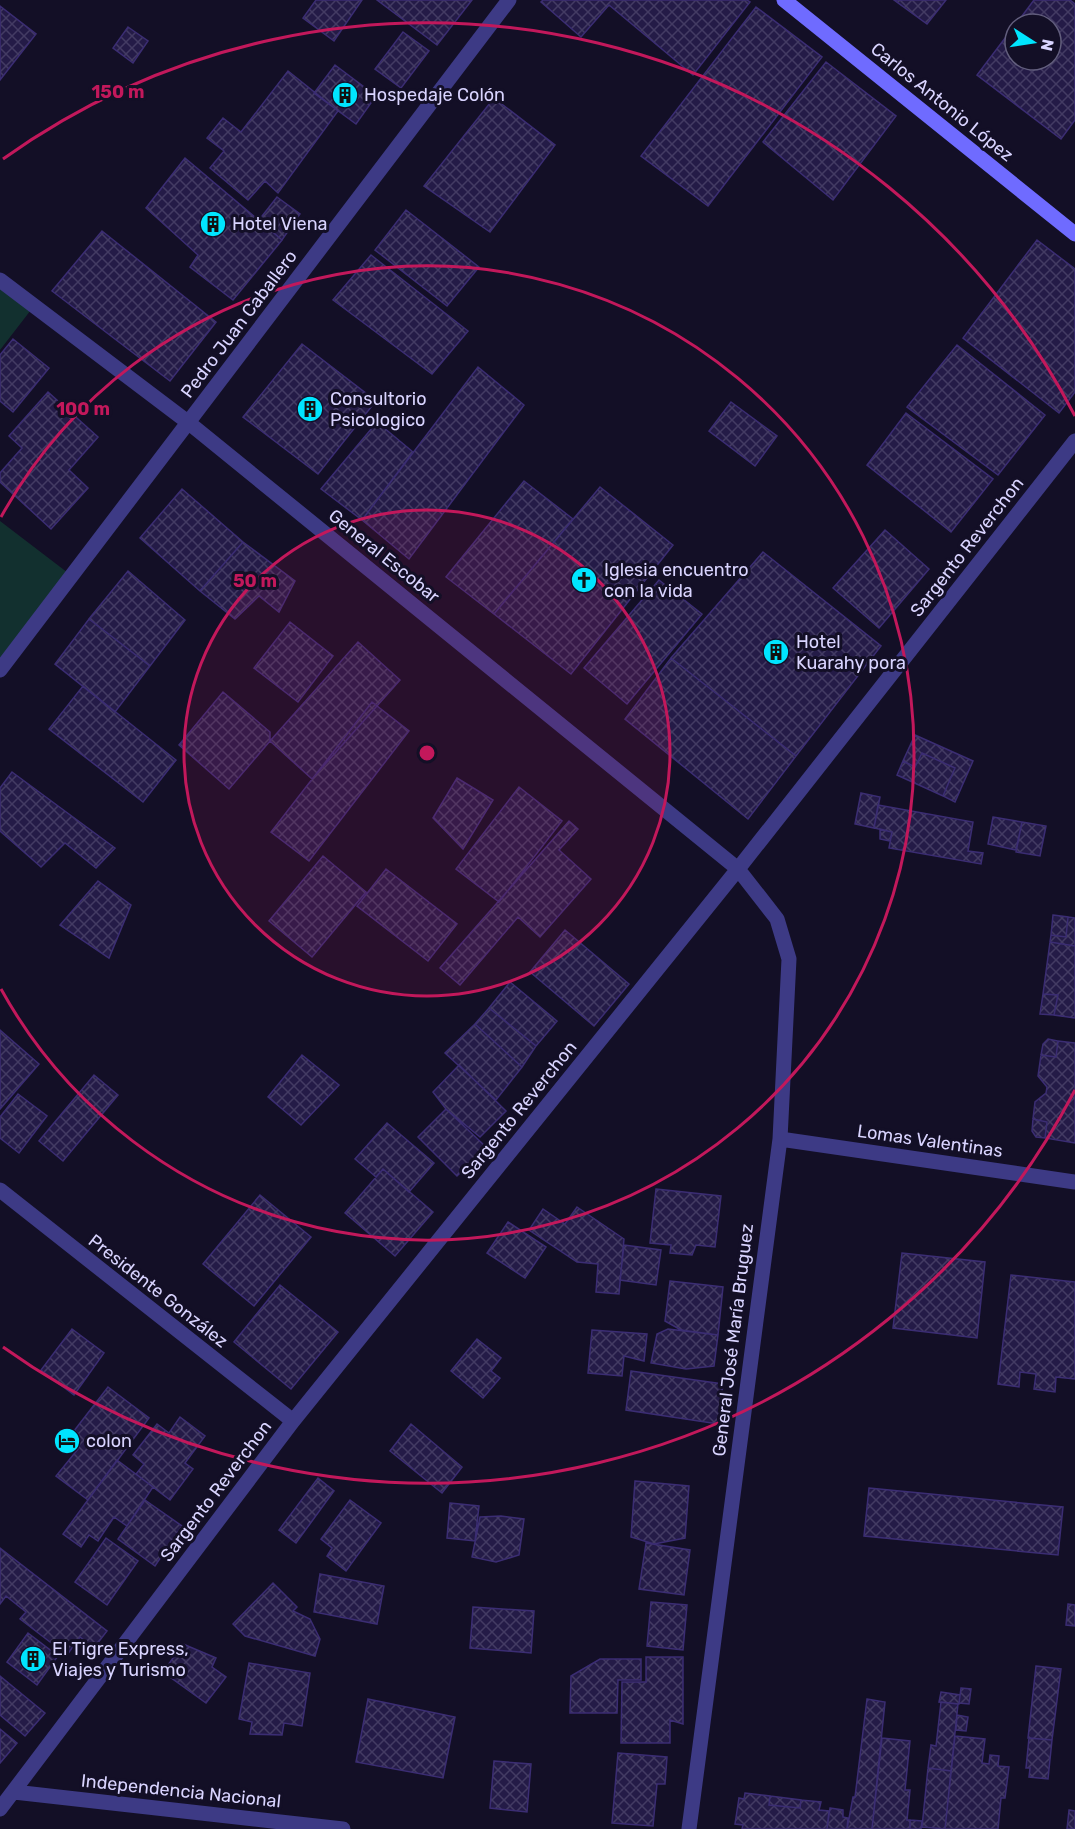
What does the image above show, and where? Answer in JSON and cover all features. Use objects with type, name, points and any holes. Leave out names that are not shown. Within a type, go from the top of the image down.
[{"type":"main road","name":"Carlos Antonio López","points":[[784,0],[1075,234]]},
{"type":"street","name":"Pedro Juan Caballero","points":[[0,670],[509,0]]},
{"type":"street","name":"General Escobar","points":[[0,280],[189,423],[738,869]]},
{"type":"street","name":"Sargento Reverchon","points":[[0,1809],[293,1422],[738,869],[1075,441]]},
{"type":"street","name":"General José María Bruguez","points":[[689,1829],[780,1139],[789,959],[777,919],[738,869]]},
{"type":"street","name":"Lomas Valentinas","points":[[780,1139],[1075,1182]]},
{"type":"street","name":"Presidente González","points":[[0,1190],[293,1422]]},
{"type":"street","name":"Independencia Nacional","points":[[14,1792],[343,1829]]},
{"type":"green space","points":[[0,280],[34,306],[0,350]]},
{"type":"green space","points":[[0,521],[72,576],[0,670]]},
{"type":"building","name":"Hospedaje Colón","points":[[316,0],[362,0],[334,41],[303,18]]},
{"type":"building","points":[[377,0],[472,0],[437,45]]},
{"type":"building","points":[[543,0],[747,0],[750,2],[693,75],[609,5],[581,37],[541,2]]},
{"type":"building","points":[[894,0],[946,0],[927,24]]},
{"type":"building","points":[[1034,0],[1070,0],[1075,4],[1075,120],[1061,139],[977,75],[1003,41],[1003,72],[1063,72],[1063,12],[1025,12]]},
{"type":"building","points":[[0,6],[36,34],[0,80]]},
{"type":"building","points":[[756,7],[822,57],[708,206],[641,156]]},
{"type":"building","points":[[128,27],[148,41],[133,63],[113,48]]},
{"type":"building","name":"Hospedaje Colón","points":[[403,32],[429,51],[401,88],[375,69]]},
{"type":"building","points":[[826,62],[896,116],[833,200],[763,142]]},
{"type":"building","name":"Hospedaje Colón","points":[[335,65],[376,96],[356,124],[314,93]]},
{"type":"building","name":"Hotel Viena","points":[[288,71],[338,111],[278,193],[265,181],[248,200],[210,168],[224,151],[207,138],[223,118],[241,132]]},
{"type":"building","points":[[494,98],[555,145],[490,232],[424,186]]},
{"type":"building","name":"Hotel Viena","points":[[185,158],[282,240],[233,300],[190,267],[198,255],[146,208]]},
{"type":"building","name":"Hotel Viena","points":[[277,197],[300,214],[282,240],[259,220]]},
{"type":"building","points":[[406,210],[479,267],[447,306],[375,250]]},
{"type":"building","points":[[102,231],[216,322],[170,381],[52,291]]},
{"type":"building","points":[[1037,240],[1075,269],[1075,392],[1059,413],[963,338]]},
{"type":"building","points":[[371,255],[468,331],[432,374],[333,300]]},
{"type":"building","points":[[13,339],[49,368],[13,412],[0,401],[0,355]]},
{"type":"building","name":"Consultorio Psicologico","points":[[302,344],[376,401],[318,474],[243,417]]},
{"type":"building","points":[[957,345],[1045,415],[998,475],[907,407]]},
{"type":"building","points":[[478,367],[524,405],[409,559],[362,520]]},
{"type":"building","points":[[48,392],[98,437],[69,470],[88,488],[51,529],[0,482],[0,473],[22,448],[9,436]]},
{"type":"building","points":[[731,402],[777,436],[755,466],[709,431]]},
{"type":"building","points":[[906,413],[993,479],[951,532],[867,465]]},
{"type":"building","points":[[377,422],[413,452],[362,520],[321,489]]},
{"type":"building","points":[[524,481],[573,519],[494,614],[446,577]]},
{"type":"building","name":"Iglesia encuentro con la vida","points":[[600,487],[673,545],[571,674],[494,614]]},
{"type":"building","points":[[182,489],[243,542],[200,591],[140,538]]},
{"type":"building","points":[[885,530],[929,569],[879,628],[833,588]]},
{"type":"building","points":[[243,542],[295,581],[279,612],[259,596],[235,619],[200,591]]},
{"type":"building","name":"Hotel Kuarahy pora","points":[[763,552],[881,646],[796,756],[671,658]]},
{"type":"building","points":[[128,571],[185,620],[150,666],[89,619]]},
{"type":"building","points":[[659,580],[702,614],[627,704],[584,668]]},
{"type":"building","points":[[89,619],[150,666],[115,712],[55,664]]},
{"type":"building","points":[[290,622],[333,656],[298,702],[254,668]]},
{"type":"building","points":[[358,642],[400,680],[312,779],[270,741]]},
{"type":"building","points":[[671,658],[796,756],[748,819],[625,719]]},
{"type":"building","points":[[83,686],[176,760],[143,802],[49,729]]},
{"type":"building","points":[[223,692],[270,732],[270,741],[229,789],[179,745]]},
{"type":"building","points":[[372,702],[409,731],[309,861],[271,832]]},
{"type":"building","points":[[915,735],[973,761],[955,802],[943,796],[955,768],[922,753],[915,767],[903,761]]},
{"type":"building","points":[[922,753],[955,768],[943,796],[897,775],[903,761],[915,767]]},
{"type":"building","points":[[12,772],[115,848],[96,868],[65,843],[41,867],[0,831],[0,788]]},
{"type":"building","points":[[457,778],[493,800],[463,849],[433,818]]},
{"type":"building","points":[[519,787],[562,821],[499,902],[456,869]]},
{"type":"building","points":[[861,793],[880,797],[874,828],[855,824]]},
{"type":"building","points":[[878,805],[973,822],[968,851],[983,853],[981,864],[889,848],[892,832],[874,828]]},
{"type":"building","points":[[993,817],[1022,822],[1016,850],[988,844]]},
{"type":"building","points":[[569,821],[578,829],[559,850],[591,879],[540,937],[518,917],[460,985],[440,968]]},
{"type":"building","points":[[1022,822],[1046,826],[1040,856],[1016,852]]},
{"type":"building","points":[[880,829],[892,832],[890,841],[880,839]]},
{"type":"building","points":[[323,856],[366,892],[312,957],[269,921]]},
{"type":"building","points":[[386,869],[457,924],[428,961],[357,906]]},
{"type":"building","points":[[98,881],[131,905],[109,958],[60,925]]},
{"type":"building","points":[[1053,915],[1068,917],[1066,937],[1051,935]]},
{"type":"building","points":[[1068,917],[1075,918],[1075,946],[1050,942],[1051,935],[1066,937]]},
{"type":"building","points":[[565,930],[629,984],[594,1026],[530,972]]},
{"type":"building","points":[[1050,942],[1075,946],[1075,1018],[1054,1015],[1058,995],[1043,994]]},
{"type":"building","points":[[510,982],[557,1021],[536,1046],[489,1008]]},
{"type":"building","points":[[1043,994],[1058,995],[1054,1015],[1040,1014]]},
{"type":"building","points":[[489,1008],[536,1046],[522,1067],[475,1024]]},
{"type":"building","points":[[475,1024],[522,1067],[496,1100],[445,1053]]},
{"type":"building","points":[[0,1030],[39,1064],[0,1109]]},
{"type":"building","points":[[1048,1039],[1058,1041],[1056,1057],[1041,1055],[1043,1044]]},
{"type":"building","points":[[1058,1041],[1075,1043],[1075,1143],[1045,1138],[1047,1122],[1033,1119],[1035,1102],[1046,1093],[1047,1087],[1038,1076],[1041,1055],[1056,1057]]},
{"type":"building","points":[[302,1055],[339,1085],[301,1125],[268,1097]]},
{"type":"building","points":[[459,1065],[506,1111],[480,1137],[446,1109],[433,1092]]},
{"type":"building","points":[[94,1075],[118,1095],[63,1161],[39,1141]]},
{"type":"building","points":[[18,1094],[47,1116],[19,1153],[0,1138],[0,1117]]},
{"type":"building","points":[[446,1109],[486,1147],[457,1176],[418,1137]]},
{"type":"building","points":[[1033,1119],[1047,1122],[1045,1138],[1036,1137],[1032,1131]]},
{"type":"building","points":[[387,1123],[434,1163],[409,1192],[383,1169],[376,1177],[355,1159]]},
{"type":"building","points":[[383,1169],[433,1212],[395,1256],[345,1213]]},
{"type":"building","points":[[656,1189],[721,1196],[715,1247],[696,1245],[692,1255],[670,1253],[671,1245],[650,1243]]},
{"type":"building","points":[[260,1195],[311,1237],[254,1306],[203,1264]]},
{"type":"building","points":[[577,1207],[624,1239],[619,1294],[596,1292],[598,1264],[577,1262],[529,1230],[543,1209],[565,1224]]},
{"type":"building","points":[[508,1222],[546,1247],[525,1278],[487,1253]]},
{"type":"building","points":[[624,1245],[661,1250],[656,1285],[620,1280]]},
{"type":"building","points":[[902,1253],[985,1262],[977,1338],[893,1328]]},
{"type":"building","points":[[1011,1275],[1075,1282],[1075,1379],[1056,1377],[1055,1392],[1034,1389],[1036,1374],[1020,1372],[1019,1387],[998,1384]]},
{"type":"building","points":[[670,1281],[723,1287],[718,1335],[681,1330],[665,1321]]},
{"type":"building","points":[[280,1285],[338,1332],[291,1389],[234,1342]]},
{"type":"building","points":[[72,1329],[104,1353],[74,1395],[41,1370]]},
{"type":"building","points":[[668,1329],[718,1335],[714,1366],[686,1369],[651,1363],[657,1334]]},
{"type":"building","points":[[592,1330],[647,1334],[644,1361],[624,1356],[622,1376],[588,1373]]},
{"type":"building","points":[[477,1339],[501,1358],[491,1371],[500,1378],[483,1398],[451,1371]]},
{"type":"building","points":[[631,1371],[723,1384],[718,1424],[626,1410]]},
{"type":"building","points":[[108,1387],[149,1418],[88,1500],[56,1476],[78,1449],[67,1440]]},
{"type":"building","points":[[180,1417],[205,1436],[185,1463],[193,1469],[170,1500],[136,1474],[144,1464],[133,1455],[157,1424],[169,1433]]},
{"type":"building","points":[[411,1424],[462,1467],[442,1493],[390,1451]]},
{"type":"building","points":[[117,1460],[153,1487],[127,1526],[114,1517],[98,1541],[89,1535],[81,1547],[63,1534]]},
{"type":"building","points":[[318,1478],[334,1491],[296,1543],[279,1530]]},
{"type":"building","points":[[635,1481],[689,1486],[685,1538],[654,1544],[631,1537]]},
{"type":"building","points":[[869,1488],[1063,1507],[1058,1555],[864,1536]]},
{"type":"building","points":[[145,1500],[182,1526],[155,1566],[118,1539]]},
{"type":"building","points":[[350,1500],[381,1523],[346,1571],[327,1556],[332,1548],[321,1539]]},
{"type":"building","points":[[450,1503],[479,1506],[475,1541],[447,1538]]},
{"type":"building","points":[[501,1516],[524,1519],[519,1555],[496,1562],[472,1557],[480,1517]]},
{"type":"building","points":[[106,1538],[138,1561],[107,1605],[75,1582]]},
{"type":"building","points":[[646,1543],[690,1550],[684,1595],[639,1589]]},
{"type":"building","points":[[0,1548],[107,1631],[94,1648],[80,1637],[67,1655],[20,1619],[26,1612],[6,1596],[0,1604]]},
{"type":"building","points":[[320,1574],[384,1586],[377,1624],[314,1612]]},
{"type":"building","points":[[273,1583],[297,1607],[293,1611],[310,1619],[320,1639],[315,1656],[245,1636],[233,1624]]},
{"type":"building","points":[[651,1602],[687,1605],[683,1650],[647,1646]]},
{"type":"building","points":[[1068,1604],[1075,1605],[1075,1626],[1066,1625]]},
{"type":"building","points":[[473,1607],[534,1611],[531,1653],[470,1648]]},
{"type":"building","name":"El Tigre Express, Viajes y Turismo","points":[[28,1633],[58,1656],[37,1685],[7,1662]]},
{"type":"building","points":[[183,1644],[216,1658],[212,1667],[226,1677],[206,1703],[163,1672]]},
{"type":"building","points":[[646,1657],[683,1657],[683,1724],[670,1720],[670,1743],[621,1743],[622,1682],[646,1682]]},
{"type":"building","points":[[600,1659],[641,1659],[641,1680],[618,1680],[617,1713],[570,1713],[571,1676]]},
{"type":"building","points":[[249,1663],[310,1673],[302,1726],[284,1723],[282,1735],[250,1734],[252,1722],[239,1719]]},
{"type":"building","points":[[1036,1666],[1061,1669],[1052,1740],[1028,1738]]},
{"type":"building","points":[[0,1676],[45,1713],[25,1736],[0,1715]]},
{"type":"building","points":[[961,1688],[971,1689],[969,1704],[959,1703]]},
{"type":"building","points":[[941,1692],[960,1695],[959,1704],[939,1702]]},
{"type":"building","points":[[368,1699],[455,1717],[443,1778],[356,1762]]},
{"type":"building","points":[[867,1699],[885,1702],[872,1829],[847,1829],[853,1797],[855,1797]]},
{"type":"building","points":[[941,1702],[958,1704],[951,1771],[928,1768],[931,1745],[936,1746]]},
{"type":"building","points":[[957,1715],[968,1717],[966,1731],[956,1730]]},
{"type":"building","points":[[0,1729],[17,1743],[0,1763]]},
{"type":"building","points":[[955,1736],[985,1739],[982,1763],[989,1764],[990,1755],[999,1756],[998,1766],[1009,1767],[1005,1798],[1001,1798],[998,1829],[945,1829]]},
{"type":"building","points":[[882,1738],[910,1741],[905,1790],[910,1790],[907,1820],[910,1820],[910,1829],[872,1829]]},
{"type":"building","points":[[1029,1738],[1052,1740],[1048,1779],[1029,1777],[1030,1768],[1026,1768]]},
{"type":"building","points":[[618,1753],[667,1757],[665,1784],[657,1784],[653,1826],[612,1823]]},
{"type":"building","points":[[494,1761],[531,1764],[527,1812],[490,1808]]},
{"type":"building","points":[[928,1768],[951,1771],[945,1829],[922,1827]]},
{"type":"building","points":[[745,1793],[770,1796],[769,1805],[800,1808],[801,1800],[821,1802],[819,1810],[829,1811],[827,1829],[742,1829],[743,1825],[735,1824],[739,1798],[744,1799]]},
{"type":"building","points":[[770,1796],[801,1800],[800,1808],[769,1805]]},
{"type":"building","points":[[830,1808],[843,1810],[843,1817],[848,1818],[847,1829],[827,1829]]},
{"type":"building","points":[[1069,1810],[1075,1811],[1075,1829],[1067,1829]]},
{"type":"building","points":[[910,1820],[922,1821],[921,1829],[910,1829]]},
{"type":"place","name":"Hospedaje Colón","points":[[345,95]]},
{"type":"place","name":"Hotel Viena","points":[[213,224]]},
{"type":"place","name":"Consultorio Psicologico","points":[[310,409]]},
{"type":"place","name":"Iglesia encuentro con la vida","points":[[584,580]]},
{"type":"place","name":"Hotel Kuarahy pora","points":[[776,652]]},
{"type":"place","name":"colon","points":[[67,1441]]},
{"type":"place","name":"El Tigre Express, Viajes y Turismo","points":[[33,1659]]}]
